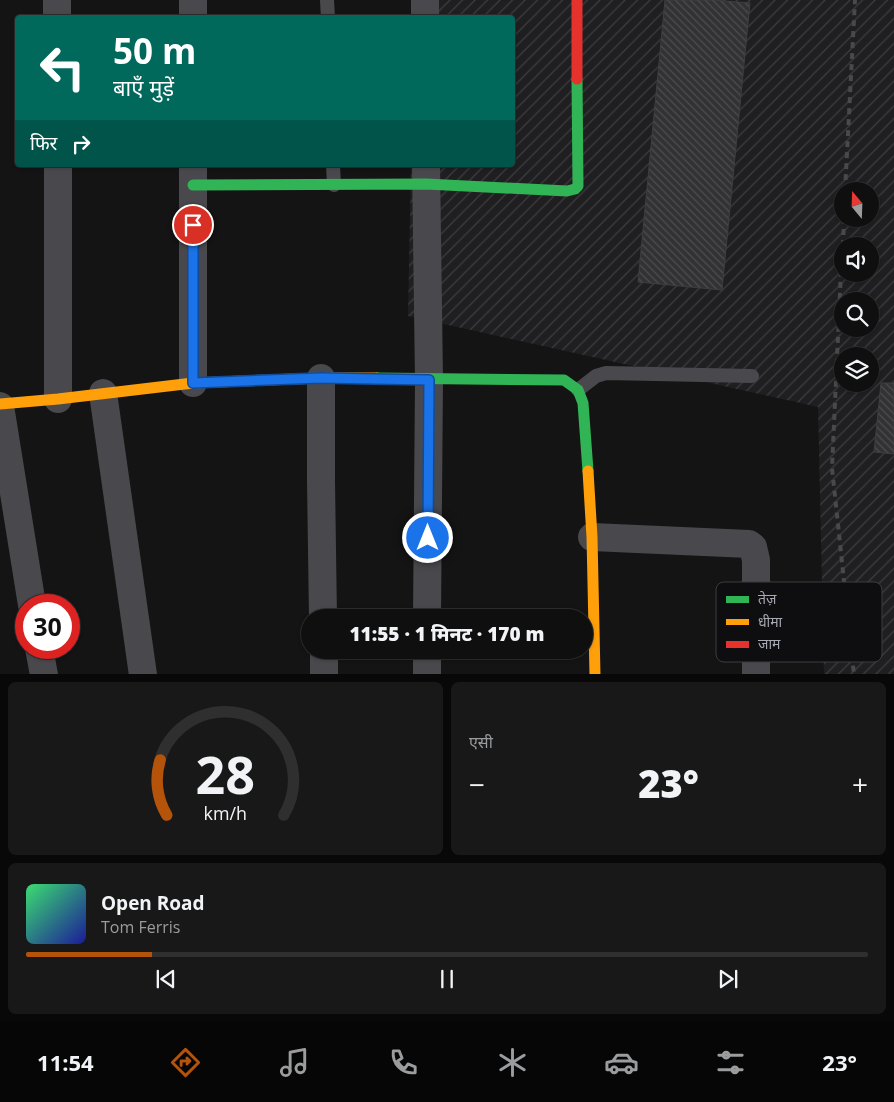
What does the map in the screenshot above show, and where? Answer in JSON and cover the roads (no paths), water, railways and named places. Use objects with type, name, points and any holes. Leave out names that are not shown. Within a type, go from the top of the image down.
[{"type":"street","points":[[57,0],[57,15]]},
{"type":"street","points":[[193,0],[193,15]]},
{"type":"street","points":[[425,0],[425,15]]},
{"type":"street","points":[[193,383],[193,175],[334,185],[426,175],[567,191],[575,189],[578,186],[577,0]]},
{"type":"street","points":[[58,167],[58,399]]},
{"type":"street","points":[[426,175],[429,380],[427,609]]},
{"type":"street","points":[[321,378],[323,609]]},
{"type":"street","points":[[30,594],[0,405],[193,383],[321,378],[564,380],[578,390],[583,403],[592,537],[595,674]]},
{"type":"street","points":[[103,393],[144,674]]},
{"type":"street","points":[[592,537],[749,544],[753,547],[756,560],[756,582]]},
{"type":"street","points":[[41,659],[44,674]]},
{"type":"street","points":[[324,659],[324,674]]},
{"type":"street","points":[[427,659],[427,674]]},
{"type":"lane","points":[[327,0],[328,15]]},
{"type":"lane","points":[[333,167],[334,185]]},
{"type":"lane","points":[[578,390],[596,376],[606,372],[752,376]]},
{"type":"railway","points":[[845,182],[855,0]]},
{"type":"railway","points":[[843,237],[844,228]]},
{"type":"railway","points":[[840,282],[832,468],[844,582]]},
{"type":"railway","points":[[853,662],[854,674]]}]
